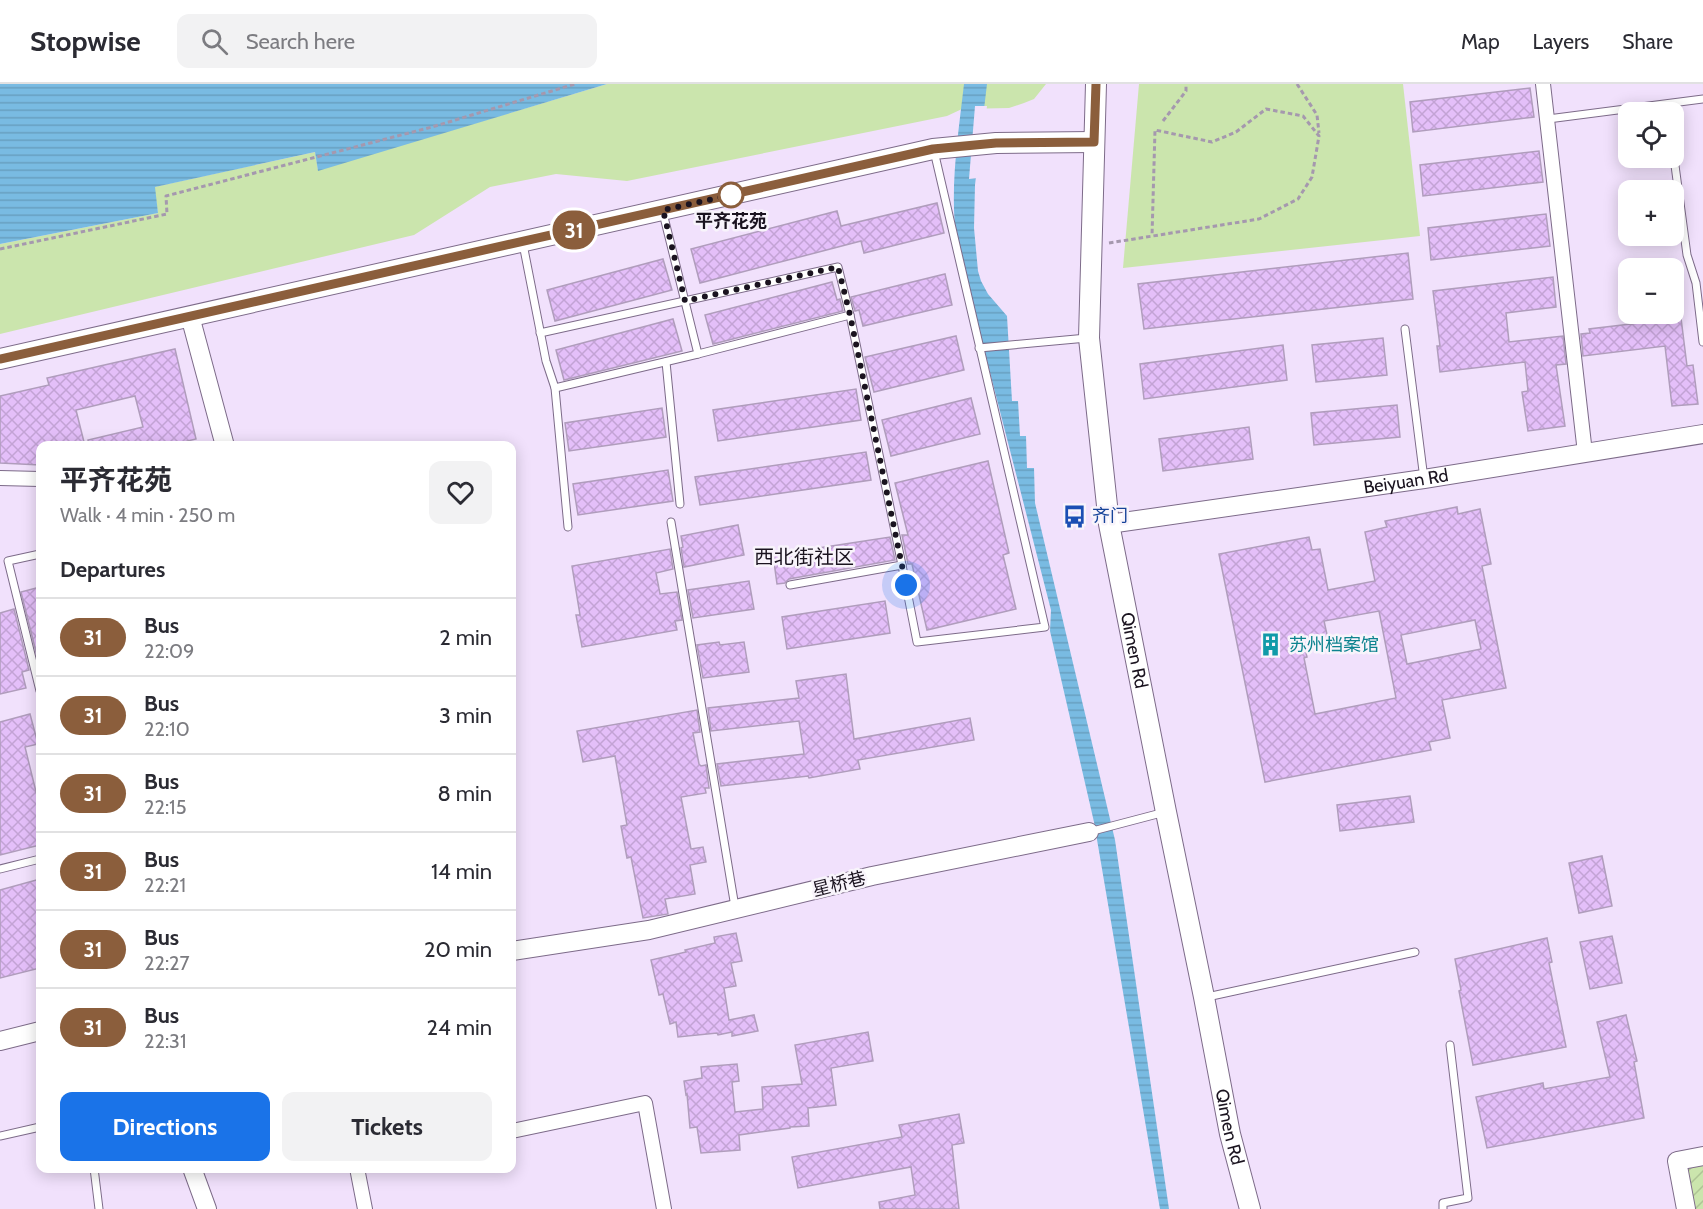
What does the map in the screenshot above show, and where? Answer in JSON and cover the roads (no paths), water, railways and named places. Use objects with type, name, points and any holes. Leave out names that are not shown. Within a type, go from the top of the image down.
[{"type":"main road","name":"Qimen Rd","points":[[1096,84],[1089,338],[1109,524],[1230,1134],[1250,1209]]},
{"type":"main road","points":[[0,359],[933,149],[996,143],[1094,142]]},
{"type":"street","points":[[1543,84],[1586,453]]},
{"type":"street","points":[[190,316],[219,441]]},
{"type":"street","name":"Beiyuan Rd","points":[[1109,524],[1424,479],[1703,434]]},
{"type":"street","points":[[0,478],[36,479]]},
{"type":"street","name":"星桥巷","points":[[516,950],[649,930],[872,876],[1089,832]]},
{"type":"street","points":[[0,1041],[36,1032]]},
{"type":"street","points":[[516,1130],[645,1103],[664,1209]]},
{"type":"street","points":[[1686,1209],[1677,1161],[1703,1156]]},
{"type":"street","points":[[194,1173],[207,1209]]},
{"type":"street","points":[[358,1173],[365,1209]]},
{"type":"lane","points":[[1681,102],[1703,99]]},
{"type":"lane","points":[[1548,119],[1618,110]]},
{"type":"lane","points":[[540,333],[838,267],[850,315],[917,642],[1045,627],[933,149]]},
{"type":"lane","points":[[1675,168],[1687,255],[1696,283],[1703,342]]},
{"type":"lane","points":[[663,210],[698,354]]},
{"type":"lane","points":[[523,242],[546,361],[555,388],[568,526]]},
{"type":"lane","points":[[555,388],[850,315]]},
{"type":"lane","points":[[1405,329],[1424,479]]},
{"type":"lane","points":[[980,348],[1089,338]]},
{"type":"lane","points":[[666,362],[680,504]]},
{"type":"lane","points":[[671,522],[735,909]]},
{"type":"lane","points":[[36,555],[9,561],[36,674]]},
{"type":"lane","points":[[790,585],[902,565]]},
{"type":"lane","name":"星桥巷","points":[[1089,832],[1166,812]]},
{"type":"lane","points":[[0,869],[36,860]]},
{"type":"lane","points":[[1204,998],[1415,952]]},
{"type":"lane","points":[[1443,1209],[1443,1203],[1468,1198],[1450,1045]]},
{"type":"lane","points":[[0,1136],[36,1128]]},
{"type":"lane","points":[[95,1173],[99,1209]]},
{"type":"water","points":[[0,84],[607,84],[318,171],[315,152],[155,187],[158,213],[0,244]]},
{"type":"water","points":[[964,84],[987,84],[975,185],[974,228],[978,271],[988,294],[1007,316],[1012,401],[1018,401],[1020,436],[1026,436],[1027,468],[1034,468],[1035,503],[1115,840],[1169,1209],[1160,1209],[1094,822],[1050,631],[1051,610],[957,244],[954,184]]},
{"type":"place","name":"平齐花苑","points":[[731,195]]},
{"type":"place","name":"齐门","points":[[1074,516]]},
{"type":"place","name":"苏州档案馆","points":[[1271,645]]},
{"type":"district","name":"西北街社区","points":[[804,557]]}]
